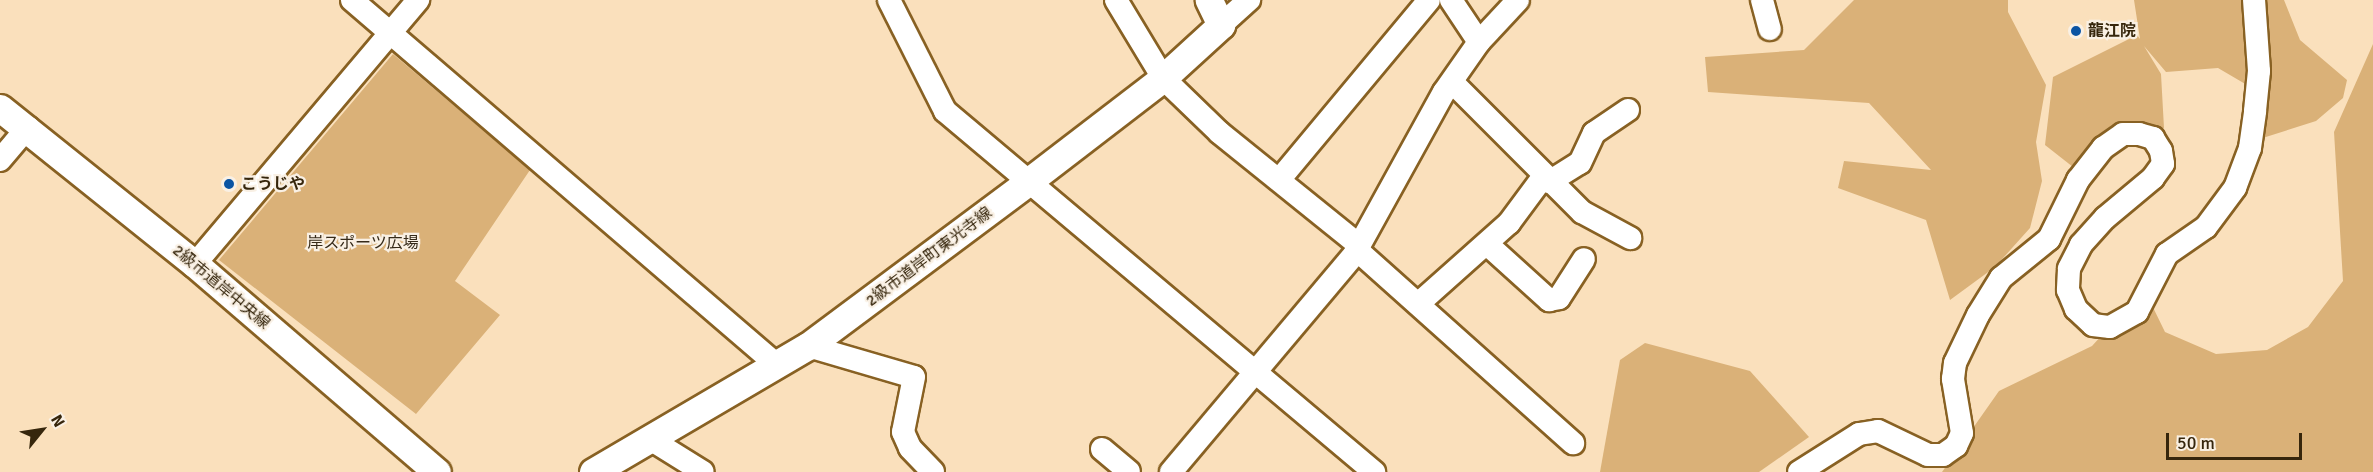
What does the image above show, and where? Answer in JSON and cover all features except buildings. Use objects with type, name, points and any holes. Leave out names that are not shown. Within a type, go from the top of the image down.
[{"type":"street","points":[[352,0],[777,365]]},
{"type":"street","points":[[195,264],[418,0]]},
{"type":"street","points":[[888,0],[945,111],[1374,472]]},
{"type":"street","points":[[1116,0],[1163,78],[1220,133],[1358,248],[1573,443]]},
{"type":"street","points":[[1209,0],[1221,25],[1249,0]]},
{"type":"street","points":[[1279,180],[1430,0]]},
{"type":"street","points":[[1451,0],[1479,42]]},
{"type":"street","points":[[1170,472],[1358,248],[1452,82],[1479,42],[1518,0]]},
{"type":"street","points":[[1762,0],[1770,29]]},
{"type":"street","points":[[1799,472],[1859,434],[1878,431],[1928,455],[1942,455],[1956,446],[1962,433],[1953,379],[1955,363],[1978,315],[2001,278],[2049,239],[2078,180],[2103,148],[2123,134],[2139,134],[2153,138],[2161,152],[2163,164],[2153,178],[2105,218],[2081,245],[2069,269],[2068,290],[2076,309],[2093,325],[2110,327],[2137,312],[2168,254],[2206,227],[2235,188],[2250,148],[2255,111],[2259,71],[2254,0]]},
{"type":"street","name":"2級市道岸町東光寺線","points":[[593,472],[808,346],[1163,78],[1221,25]]},
{"type":"street","points":[[1452,82],[1546,179],[1582,212],[1630,238]]},
{"type":"street","name":"2級市道岸中央線","points":[[0,108],[28,127],[195,264],[437,472]]},
{"type":"street","points":[[1418,304],[1509,223],[1546,179],[1580,163],[1594,133],[1628,110]]},
{"type":"street","points":[[0,160],[28,127]]},
{"type":"street","points":[[1487,244],[1549,300],[1559,297],[1584,259]]},
{"type":"street","points":[[808,346],[914,377],[903,432],[910,448],[933,472]]},
{"type":"street","points":[[650,439],[703,472]]},
{"type":"street","points":[[1102,449],[1129,472]]},
{"type":"green space","points":[[1854,0],[2008,0],[2008,12],[2046,85],[2036,142],[2042,181],[2030,228],[1995,267],[1950,300],[1926,220],[1838,188],[1844,161],[1931,170],[1869,103],[1708,92],[1705,57],[1804,50]]},
{"type":"green space","points":[[2134,0],[2284,0],[2300,40],[2347,80],[2343,98],[2316,121],[2250,142],[2247,85],[2218,68],[2166,72],[2144,46],[2161,74],[2164,128],[2126,124],[2073,167],[2045,145],[2053,77],[2137,35],[2140,39]]},
{"type":"green space","points":[[2373,44],[2373,472],[1942,472],[1999,391],[2092,346],[2144,289],[2165,332],[2216,354],[2267,350],[2308,327],[2343,281],[2334,132]]},
{"type":"green space","name":"岸スポーツ広場","points":[[393,54],[530,170],[455,281],[500,315],[416,414],[219,260]]},
{"type":"green space","points":[[1645,343],[1750,371],[1809,437],[1759,472],[1600,472],[1620,360]]},
{"type":"place","name":"龍江院","points":[[2076,31]]},
{"type":"place","name":"こうじや","points":[[229,184]]}]
